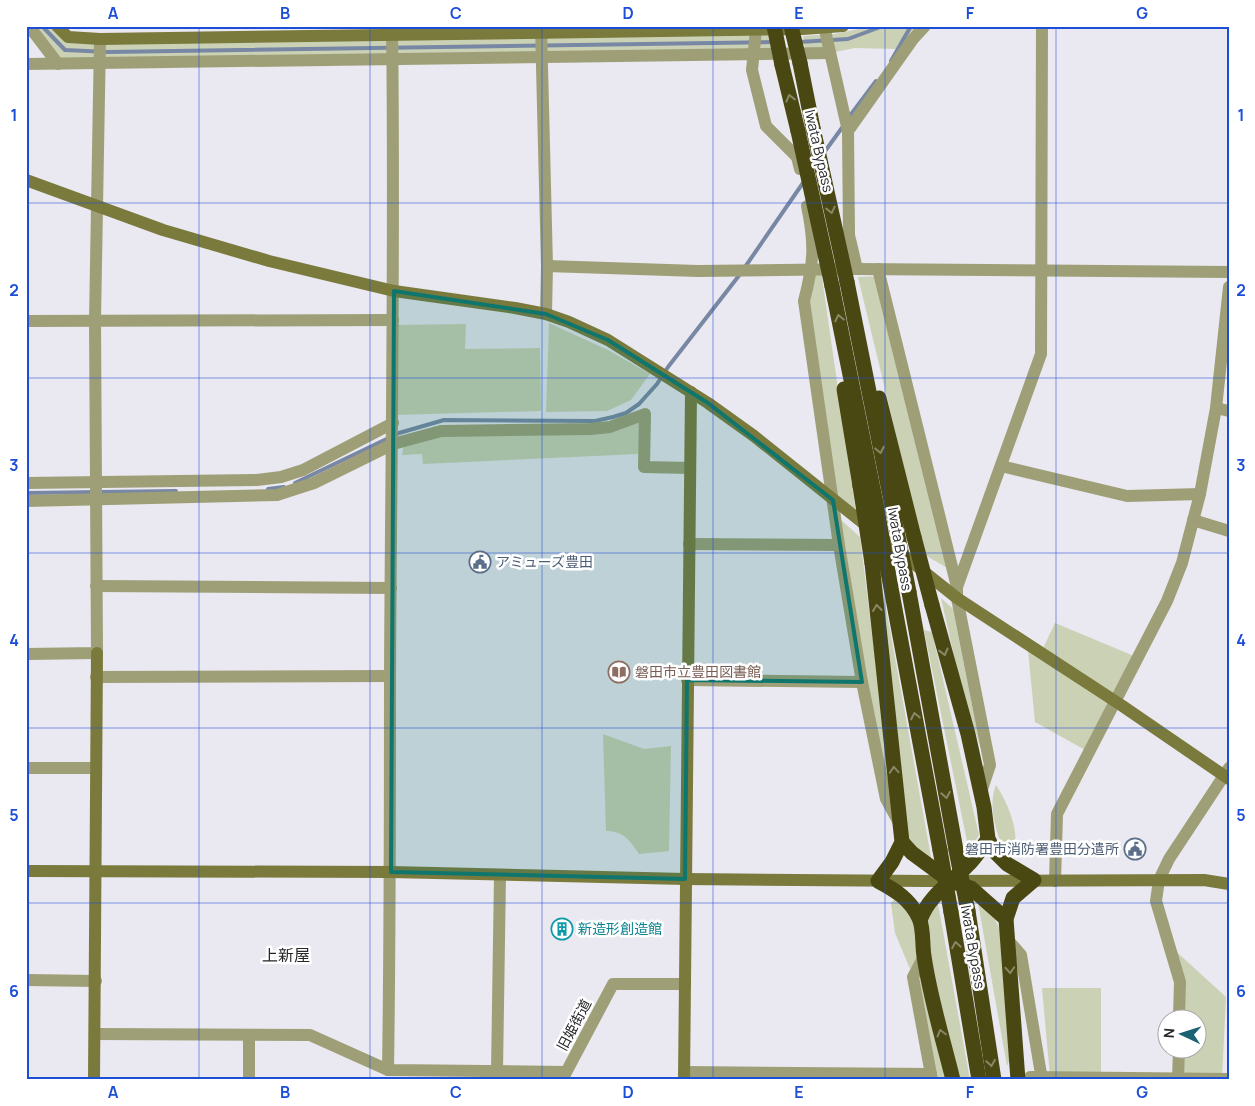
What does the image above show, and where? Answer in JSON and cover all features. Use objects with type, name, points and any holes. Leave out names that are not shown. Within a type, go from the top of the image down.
[{"type":"highway","name":"Iwata Bypass","points":[[774,26],[782,65],[806,129],[847,282],[909,592],[968,911],[994,1080]]},
{"type":"highway","name":"Iwata Bypass","points":[[791,26],[800,63],[806,129],[832,286],[876,503],[940,850],[979,1080]]},
{"type":"highway","points":[[844,343],[844,399],[872,563],[898,821],[902,842],[912,853],[950,881],[971,888],[1006,919]]},
{"type":"highway","points":[[860,348],[882,407],[948,668],[968,734],[981,792],[988,839],[995,852],[1007,864],[1034,880],[1013,898],[1006,919],[1008,940],[1033,1078]]},
{"type":"highway","points":[[920,920],[925,907],[934,895],[968,866],[988,839]]},
{"type":"highway","points":[[902,842],[892,862],[878,881],[898,892],[910,902],[920,920],[924,956],[953,1080]]},
{"type":"street","points":[[57,26],[68,37],[100,39],[392,31],[749,29],[843,26]]},
{"type":"street","points":[[848,131],[924,26]]},
{"type":"street","points":[[957,593],[1041,354],[1042,26]]},
{"type":"street","points":[[31,27],[58,64]]},
{"type":"street","points":[[825,27],[848,131],[849,235],[857,269]]},
{"type":"street","points":[[749,29],[754,54],[752,70],[766,126],[797,156],[814,240],[812,271],[804,301],[839,546],[862,682],[886,799],[898,821]]},
{"type":"street","points":[[541,30],[547,266],[546,314]]},
{"type":"street","points":[[390,1073],[390,676],[394,291],[392,31]]},
{"type":"street","points":[[94,1080],[98,501],[96,481],[95,320],[100,39]]},
{"type":"street","points":[[26,64],[830,53]]},
{"type":"street","points":[[26,180],[164,230],[269,261],[394,291],[546,314],[569,322],[608,340],[691,392],[754,436],[833,500],[957,593],[1116,702],[1227,774],[1169,858],[1159,880],[1156,900],[1180,982],[1179,1008]]},
{"type":"street","points":[[547,266],[698,271],[857,269],[1229,272]]},
{"type":"street","points":[[878,270],[957,593],[990,764],[981,792]]},
{"type":"street","points":[[1054,880],[1057,814],[1167,601],[1182,563],[1200,494],[1216,408],[1229,287]]},
{"type":"street","points":[[26,321],[393,320]]},
{"type":"street","points":[[691,392],[684,1076],[932,1077],[913,977],[924,956]]},
{"type":"street","points":[[1216,408],[1229,411]]},
{"type":"street","points":[[26,501],[98,501],[278,495],[314,483],[393,444],[441,431],[610,427],[645,414],[644,467],[690,468]]},
{"type":"street","points":[[26,483],[257,480],[282,477],[303,470],[393,423]]},
{"type":"street","points":[[1001,466],[1127,496],[1200,494]]},
{"type":"street","points":[[1193,520],[1229,531]]},
{"type":"street","points":[[689,544],[839,546]]},
{"type":"street","points":[[96,586],[391,588]]},
{"type":"street","points":[[26,654],[97,653]]},
{"type":"street","points":[[96,677],[390,676]]},
{"type":"street","points":[[687,680],[862,682]]},
{"type":"street","points":[[26,768],[96,768]]},
{"type":"street","points":[[26,871],[391,872],[685,880],[1204,880],[1229,884]]},
{"type":"street","points":[[497,1071],[500,875]]},
{"type":"street","points":[[1008,940],[1021,955],[1033,1078],[1229,1078]]},
{"type":"street","points":[[26,980],[96,981]]},
{"type":"street","name":"旧姫街道","points":[[564,1076],[613,984],[686,984]]},
{"type":"street","points":[[95,1034],[310,1035],[390,1073],[497,1071],[564,1076]]},
{"type":"street","points":[[249,1035],[249,1080]]},
{"type":"street","points":[[1178,1078],[1179,1058]]},
{"type":"highlighted area","points":[[394,291],[546,314],[608,340],[708,403],[833,500],[862,682],[687,680],[685,879],[391,872]]},
{"type":"green space","points":[[29,26],[60,26],[68,37],[766,26],[773,54],[58,64]]},
{"type":"green space","points":[[873,26],[917,26],[897,49],[855,48],[830,53],[805,49],[803,36],[835,34]]},
{"type":"green space","points":[[812,271],[821,271],[856,513],[833,500],[804,301]]},
{"type":"green space","points":[[879,276],[954,572],[925,555],[858,277]]},
{"type":"green space","points":[[549,323],[608,350],[650,374],[631,400],[607,411],[546,412]]},
{"type":"green space","points":[[466,324],[465,349],[540,348],[541,411],[393,415],[393,325]]},
{"type":"green space","points":[[645,420],[638,454],[423,464],[422,454],[402,455],[405,441],[445,431]]},
{"type":"green space","points":[[841,520],[860,537],[890,777],[881,774]]},
{"type":"green space","points":[[881,580],[932,863],[902,842]]},
{"type":"green space","points":[[941,598],[953,609],[981,750],[957,669]]},
{"type":"green space","points":[[1055,623],[1134,656],[1113,700],[1041,653]]},
{"type":"green space","points":[[924,630],[932,632],[979,835],[969,851]]},
{"type":"green space","points":[[1028,650],[1110,702],[1087,751],[1035,722]]},
{"type":"green space","points":[[603,734],[644,749],[671,746],[669,851],[639,854],[626,837],[612,831],[606,831]]},
{"type":"green space","points":[[996,785],[1007,806],[1015,832],[1014,846],[1007,856],[994,821],[993,793]]},
{"type":"green space","points":[[900,894],[917,914],[923,948],[910,969],[895,933],[891,903]]},
{"type":"green space","points":[[977,897],[990,909],[1003,936],[1012,1054],[1007,1066]]},
{"type":"green space","points":[[938,904],[970,1080],[953,1080],[925,922]]},
{"type":"green space","points":[[1169,945],[1226,997],[1222,1078],[1178,1077],[1178,1058],[1208,1058],[1208,1008],[1178,1008]]},
{"type":"green space","points":[[919,974],[924,974],[945,1080],[933,1080]]},
{"type":"green space","points":[[1042,988],[1101,988],[1101,1076],[1050,1076]]},
{"type":"waterway","points":[[42,26],[65,50],[108,52],[774,42]]},
{"type":"waterway","points":[[799,42],[848,39],[883,26]]},
{"type":"waterway","points":[[891,61],[911,26]]},
{"type":"waterway","points":[[849,117],[876,81]]},
{"type":"waterway","points":[[823,154],[844,125]]},
{"type":"waterway","points":[[745,267],[805,180]]},
{"type":"waterway","points":[[295,483],[399,433],[444,420],[595,421],[626,413],[639,404],[657,384],[741,273]]},
{"type":"waterway","points":[[268,489],[284,487]]},
{"type":"waterway","points":[[26,493],[176,491]]},
{"type":"place","name":"アミューズ豊田","points":[[480,562]]},
{"type":"place","name":"磐田市立豊田図書館","points":[[619,672]]},
{"type":"place","name":"磐田市消防署豊田分遣所","points":[[1135,849]]},
{"type":"place","name":"新造形創造館","points":[[562,929]]},
{"type":"district","name":"上新屋","points":[[286,955]]}]
